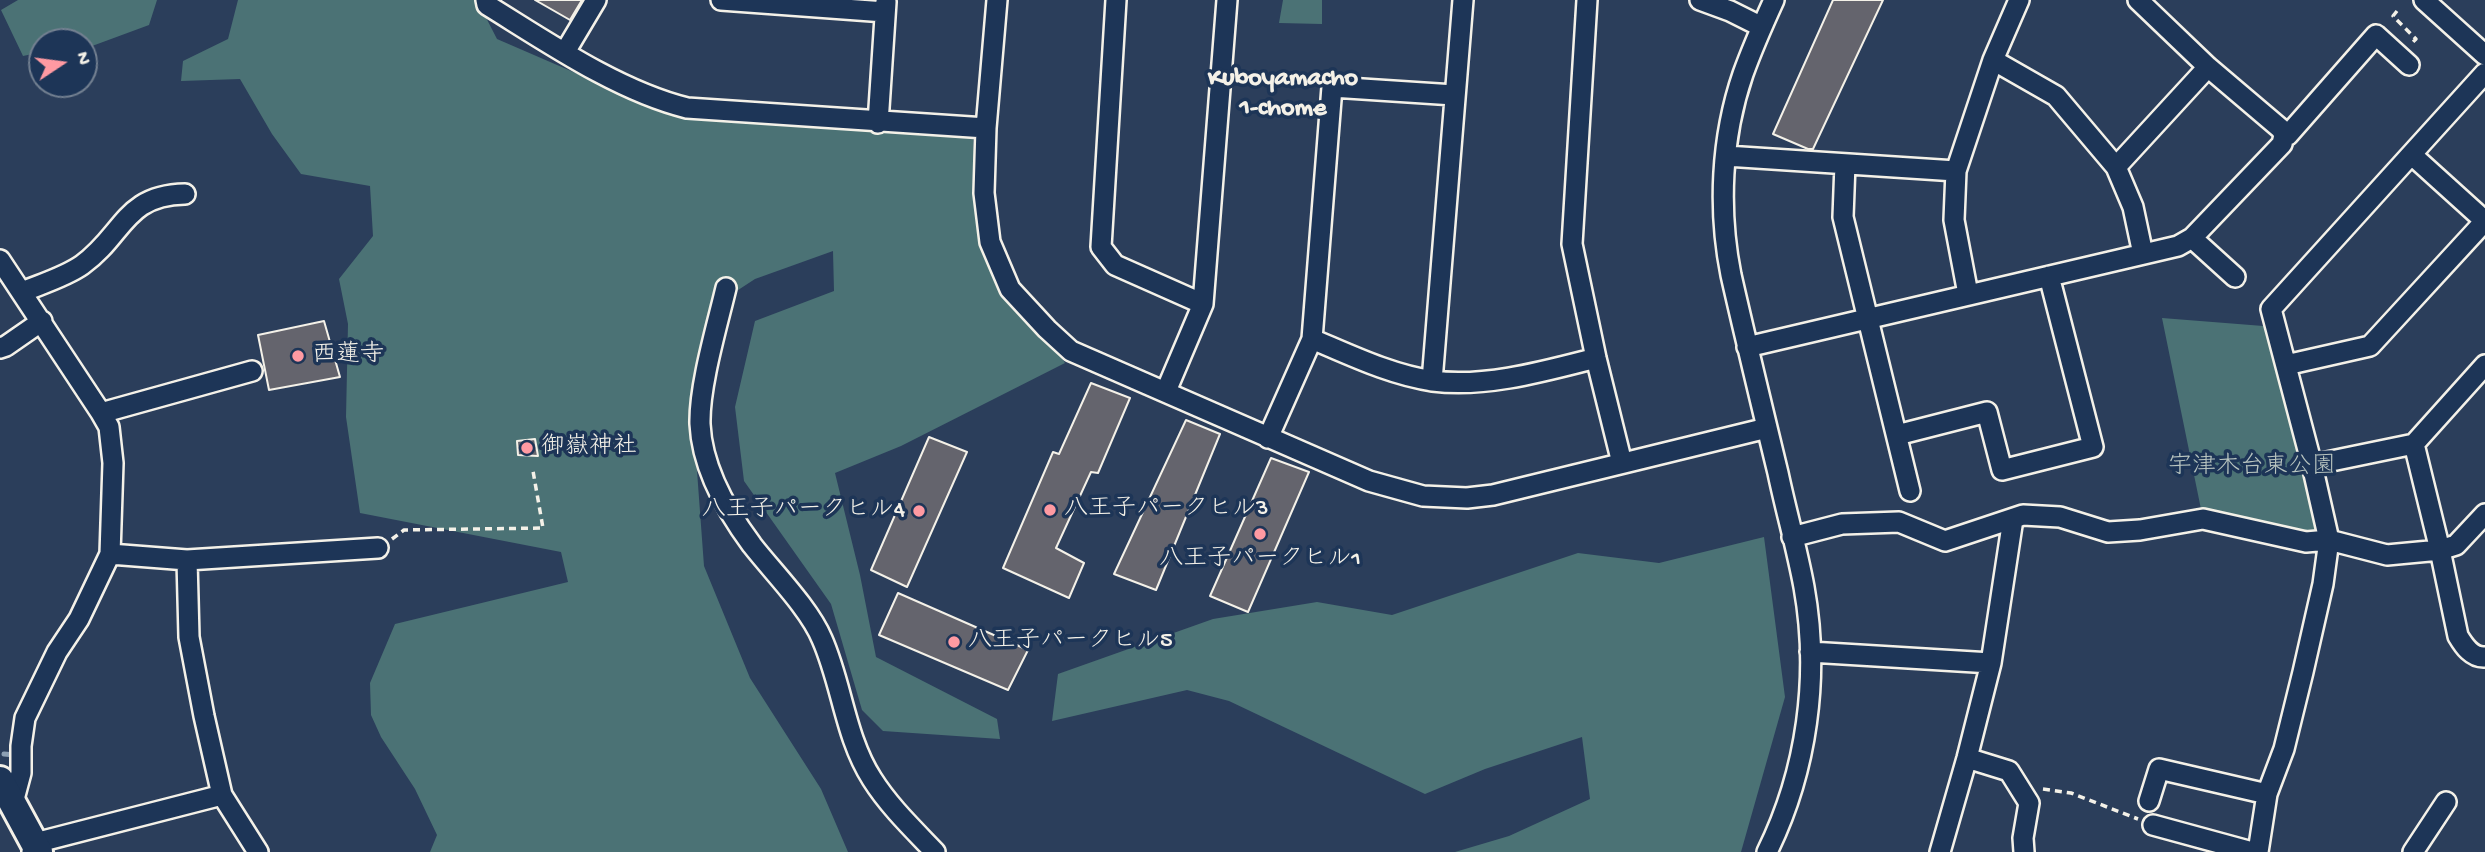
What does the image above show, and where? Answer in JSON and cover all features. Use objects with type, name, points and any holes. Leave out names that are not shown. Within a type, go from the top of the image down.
[{"type":"main road","points":[[6,792],[35,849]]},
{"type":"street","points":[[486,0],[487,5],[565,52],[659,102],[687,108],[878,123],[986,128]]},
{"type":"street","points":[[565,52],[596,0]]},
{"type":"street","points":[[997,0],[986,128],[984,193],[990,242],[1010,289],[1071,351],[1369,481],[1423,496],[1466,498],[1493,495],[1767,428]]},
{"type":"street","points":[[1116,0],[1101,247],[1115,265],[1203,304]]},
{"type":"street","points":[[1166,391],[1203,304],[1227,0]]},
{"type":"street","points":[[1432,381],[1463,0]]},
{"type":"street","points":[[1587,0],[1572,244],[1622,463]]},
{"type":"street","points":[[1700,0],[1731,11],[1762,27]]},
{"type":"street","points":[[1767,852],[1798,770],[1810,687],[1810,652],[1804,589],[1724,240],[1723,207],[1732,117],[1743,76],[1774,0]]},
{"type":"street","points":[[1968,294],[1954,220],[1956,171],[1993,60],[2019,0]]},
{"type":"street","points":[[1747,347],[2178,246],[2192,238],[2282,144],[2284,135],[2281,129],[2208,67],[2138,0]]},
{"type":"street","points":[[2424,0],[2485,55]]},
{"type":"street","points":[[732,1],[886,6],[878,123]]},
{"type":"street","points":[[2284,135],[2288,135],[2376,35],[2409,65]]},
{"type":"street","points":[[1993,60],[2056,96],[2116,167],[2133,208],[2143,254]]},
{"type":"street","points":[[2116,167],[2208,67]]},
{"type":"street","points":[[2258,852],[2266,794],[2284,749],[2303,673],[2323,584],[2329,540],[2271,309],[2485,72]]},
{"type":"street","points":[[1268,438],[1312,339],[1332,87],[1454,95]]},
{"type":"street","points":[[2286,365],[2370,346],[2485,221],[2412,155]]},
{"type":"street","points":[[1726,156],[1956,171]]},
{"type":"street","points":[[1845,164],[1843,217],[1910,491]]},
{"type":"street","points":[[22,292],[79,268],[100,251],[131,212],[150,199],[166,194],[185,194]]},
{"type":"street","points":[[2192,238],[2235,277]]},
{"type":"street","points":[[3,269],[22,292],[101,413],[108,427],[113,463],[110,554],[79,619],[57,652],[25,718],[21,773],[6,792]]},
{"type":"street","points":[[1897,435],[1987,412],[2002,470],[2093,447],[2049,276]]},
{"type":"street","points":[[726,288],[705,383],[700,424],[706,458],[716,489],[750,541],[810,618],[821,637],[851,731],[871,778],[908,824],[935,852]]},
{"type":"street","points":[[0,348],[41,321]]},
{"type":"street","points":[[1312,339],[1378,367],[1432,381],[1473,383],[1544,371],[1596,358]]},
{"type":"street","points":[[2312,465],[2414,444],[2485,365]]},
{"type":"street","points":[[101,413],[252,372]]},
{"type":"street","points":[[2414,444],[2458,636],[2465,648],[2478,657],[2485,657]]},
{"type":"street","points":[[1793,537],[1842,524],[1899,522],[1945,541],[2024,515],[2060,517],[2108,532],[2140,530],[2203,519],[2306,542],[2329,540],[2387,555],[2440,550],[2456,545],[2485,513]]},
{"type":"street","points":[[1940,852],[1991,663],[2013,519]]},
{"type":"street","points":[[110,554],[187,560],[378,548]]},
{"type":"street","points":[[187,560],[189,637],[222,795],[258,852]]},
{"type":"street","points":[[1810,652],[1991,663]]},
{"type":"street","points":[[1967,758],[2009,771],[2017,783],[2029,803],[2023,838],[2024,852]]},
{"type":"street","points":[[2149,801],[2159,769],[2266,794]]},
{"type":"street","points":[[35,849],[222,795]]},
{"type":"street","points":[[2413,852],[2446,802]]},
{"type":"street","points":[[2153,825],[2252,852]]},
{"type":"path","points":[[378,548],[404,530],[543,528],[533,471]]},
{"type":"path","points":[[2017,783],[2071,793],[2153,825]]},
{"type":"green space","points":[[18,0],[157,0],[149,25],[98,44],[98,28],[28,28],[28,55],[23,56],[1,10]]},
{"type":"green space","points":[[238,0],[477,0],[497,39],[668,113],[973,132],[977,226],[1065,363],[901,446],[835,473],[860,575],[876,657],[997,719],[1000,739],[883,731],[862,710],[831,604],[744,481],[735,407],[755,321],[834,291],[833,251],[755,279],[709,309],[692,403],[704,566],[750,678],[821,789],[848,852],[430,852],[437,835],[415,789],[381,737],[371,715],[370,683],[395,624],[568,582],[561,552],[360,513],[346,417],[348,324],[339,279],[373,236],[370,186],[301,174],[272,134],[240,79],[181,81],[183,61],[228,39]]},
{"type":"green space","points":[[1283,0],[1322,0],[1322,24],[1279,23]]},
{"type":"green space","name":"宇津木台東公園","points":[[2162,318],[2276,327],[2329,540],[2203,519]]},
{"type":"green space","points":[[1764,537],[1785,697],[1741,852],[1455,852],[1509,836],[1590,799],[1582,737],[1485,769],[1425,794],[1229,701],[1187,690],[1052,721],[1058,674],[1213,619],[1317,602],[1392,615],[1578,553],[1659,563]]},
{"type":"building","points":[[535,0],[582,0],[570,20]]},
{"type":"building","points":[[1833,0],[1883,0],[1813,149],[1808,149],[1773,134]]},
{"type":"building","name":"西蓮寺","points":[[324,321],[340,377],[269,390],[258,335]]},
{"type":"building","name":"八王子パークヒル3","points":[[1091,383],[1130,398],[1098,473],[1091,472],[1056,548],[1084,563],[1069,598],[1003,568],[1053,452],[1059,454]]},
{"type":"building","points":[[1186,420],[1220,434],[1156,590],[1114,574]]},
{"type":"building","name":"八王子パークヒル4","points":[[929,437],[967,452],[907,587],[871,570]]},
{"type":"building","name":"御嶽神社","points":[[535,439],[538,456],[518,455],[517,441]]},
{"type":"building","name":"八王子パークヒル1","points":[[1271,458],[1309,472],[1248,612],[1210,596]]},
{"type":"building","name":"八王子パークヒル5","points":[[898,593],[1028,650],[1008,690],[879,635]]},
{"type":"waterway","points":[[4,754],[15,755]]},
{"type":"place","name":"西蓮寺","points":[[298,356]]},
{"type":"place","name":"御嶽神社","points":[[527,448]]},
{"type":"place","name":"八王子パークヒル3","points":[[1050,510]]},
{"type":"place","name":"八王子パークヒル4","points":[[919,511]]},
{"type":"place","name":"八王子パークヒル1","points":[[1260,534]]},
{"type":"place","name":"八王子パークヒル5","points":[[954,642]]},
{"type":"district","name":"Kuboyamacho 1-chome","points":[[1283,95]]}]
